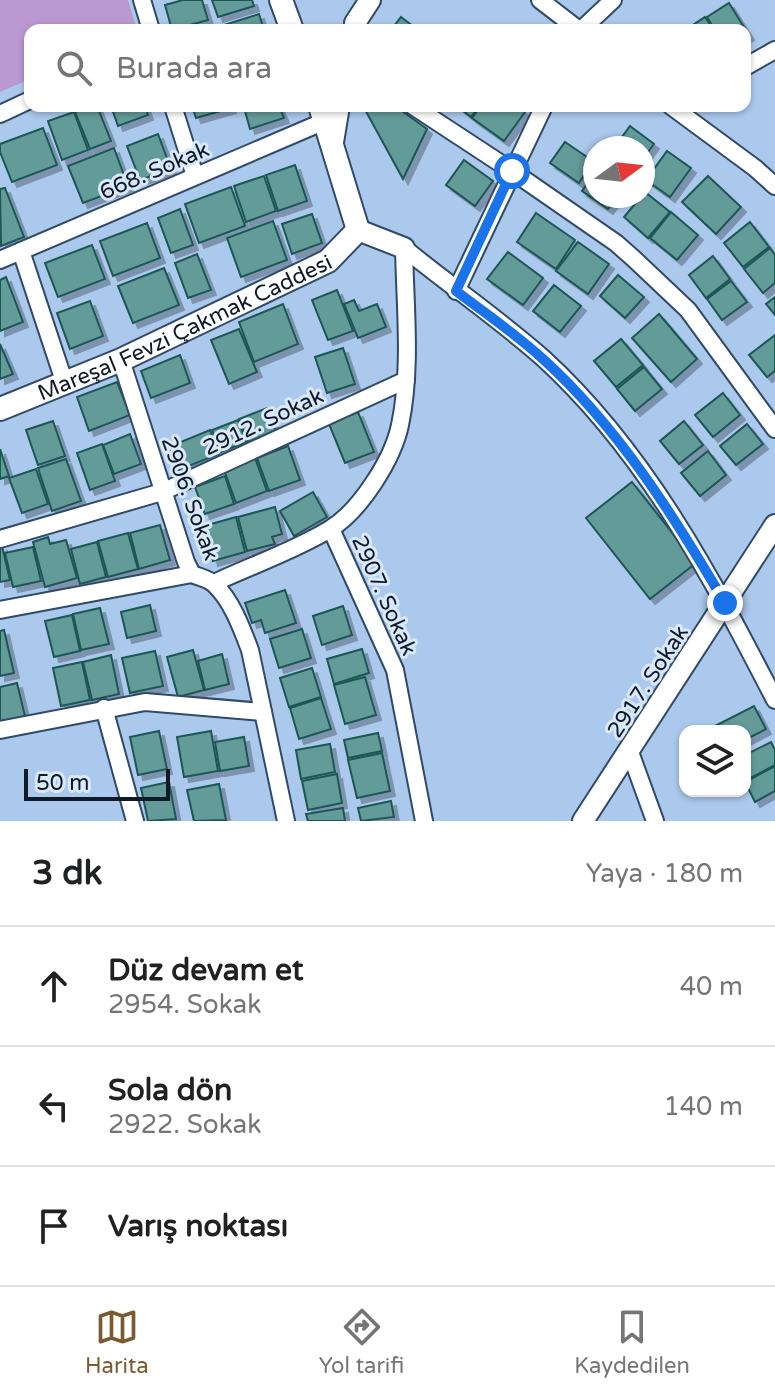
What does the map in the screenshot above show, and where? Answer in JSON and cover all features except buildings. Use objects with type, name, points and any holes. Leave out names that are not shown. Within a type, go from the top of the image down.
[{"type":"main road","points":[[281,0],[290,24]]},
{"type":"main road","points":[[329,119],[358,230]]},
{"type":"main road","name":"Mareşal Fevzi Çakmak Caddesi","points":[[0,409],[121,360],[328,261],[358,230]]},
{"type":"street","points":[[142,0],[149,24]]},
{"type":"street","points":[[355,24],[370,0]]},
{"type":"street","points":[[540,0],[572,24]]},
{"type":"street","points":[[587,24],[613,0]]},
{"type":"street","points":[[751,64],[775,50]]},
{"type":"street","points":[[0,114],[24,103]]},
{"type":"street","points":[[175,112],[195,176]]},
{"type":"street","points":[[422,112],[616,243],[679,301],[775,429]]},
{"type":"street","points":[[456,291],[541,112]]},
{"type":"street","points":[[682,112],[775,186]]},
{"type":"street","name":"668. Sokak","points":[[0,260],[329,119]]},
{"type":"street","points":[[358,230],[404,248],[542,358],[621,444],[686,536],[775,700]]},
{"type":"street","points":[[214,583],[331,529],[356,508],[377,480],[400,427],[406,380],[404,248]]},
{"type":"street","points":[[21,251],[65,384]]},
{"type":"street","name":"2906. Sokak","points":[[121,360],[162,492],[192,574],[214,583],[242,629],[257,678],[286,821]]},
{"type":"street","name":"2912. Sokak","points":[[0,539],[162,492],[406,380]]},
{"type":"street","name":"2917. Sokak","points":[[583,821],[775,525]]},
{"type":"street","name":"2907. Sokak","points":[[331,529],[395,670],[424,821]]},
{"type":"street","points":[[0,610],[192,574]]},
{"type":"street","points":[[0,730],[145,702],[263,712]]},
{"type":"street","points":[[104,708],[135,821]]},
{"type":"street","points":[[630,752],[655,821]]},
{"type":"shaded area","points":[[0,0],[128,0],[135,24],[24,24],[24,82],[0,92]]},
{"type":"route","points":[[512,171],[456,291],[542,358],[621,444],[686,536],[725,603]]}]
